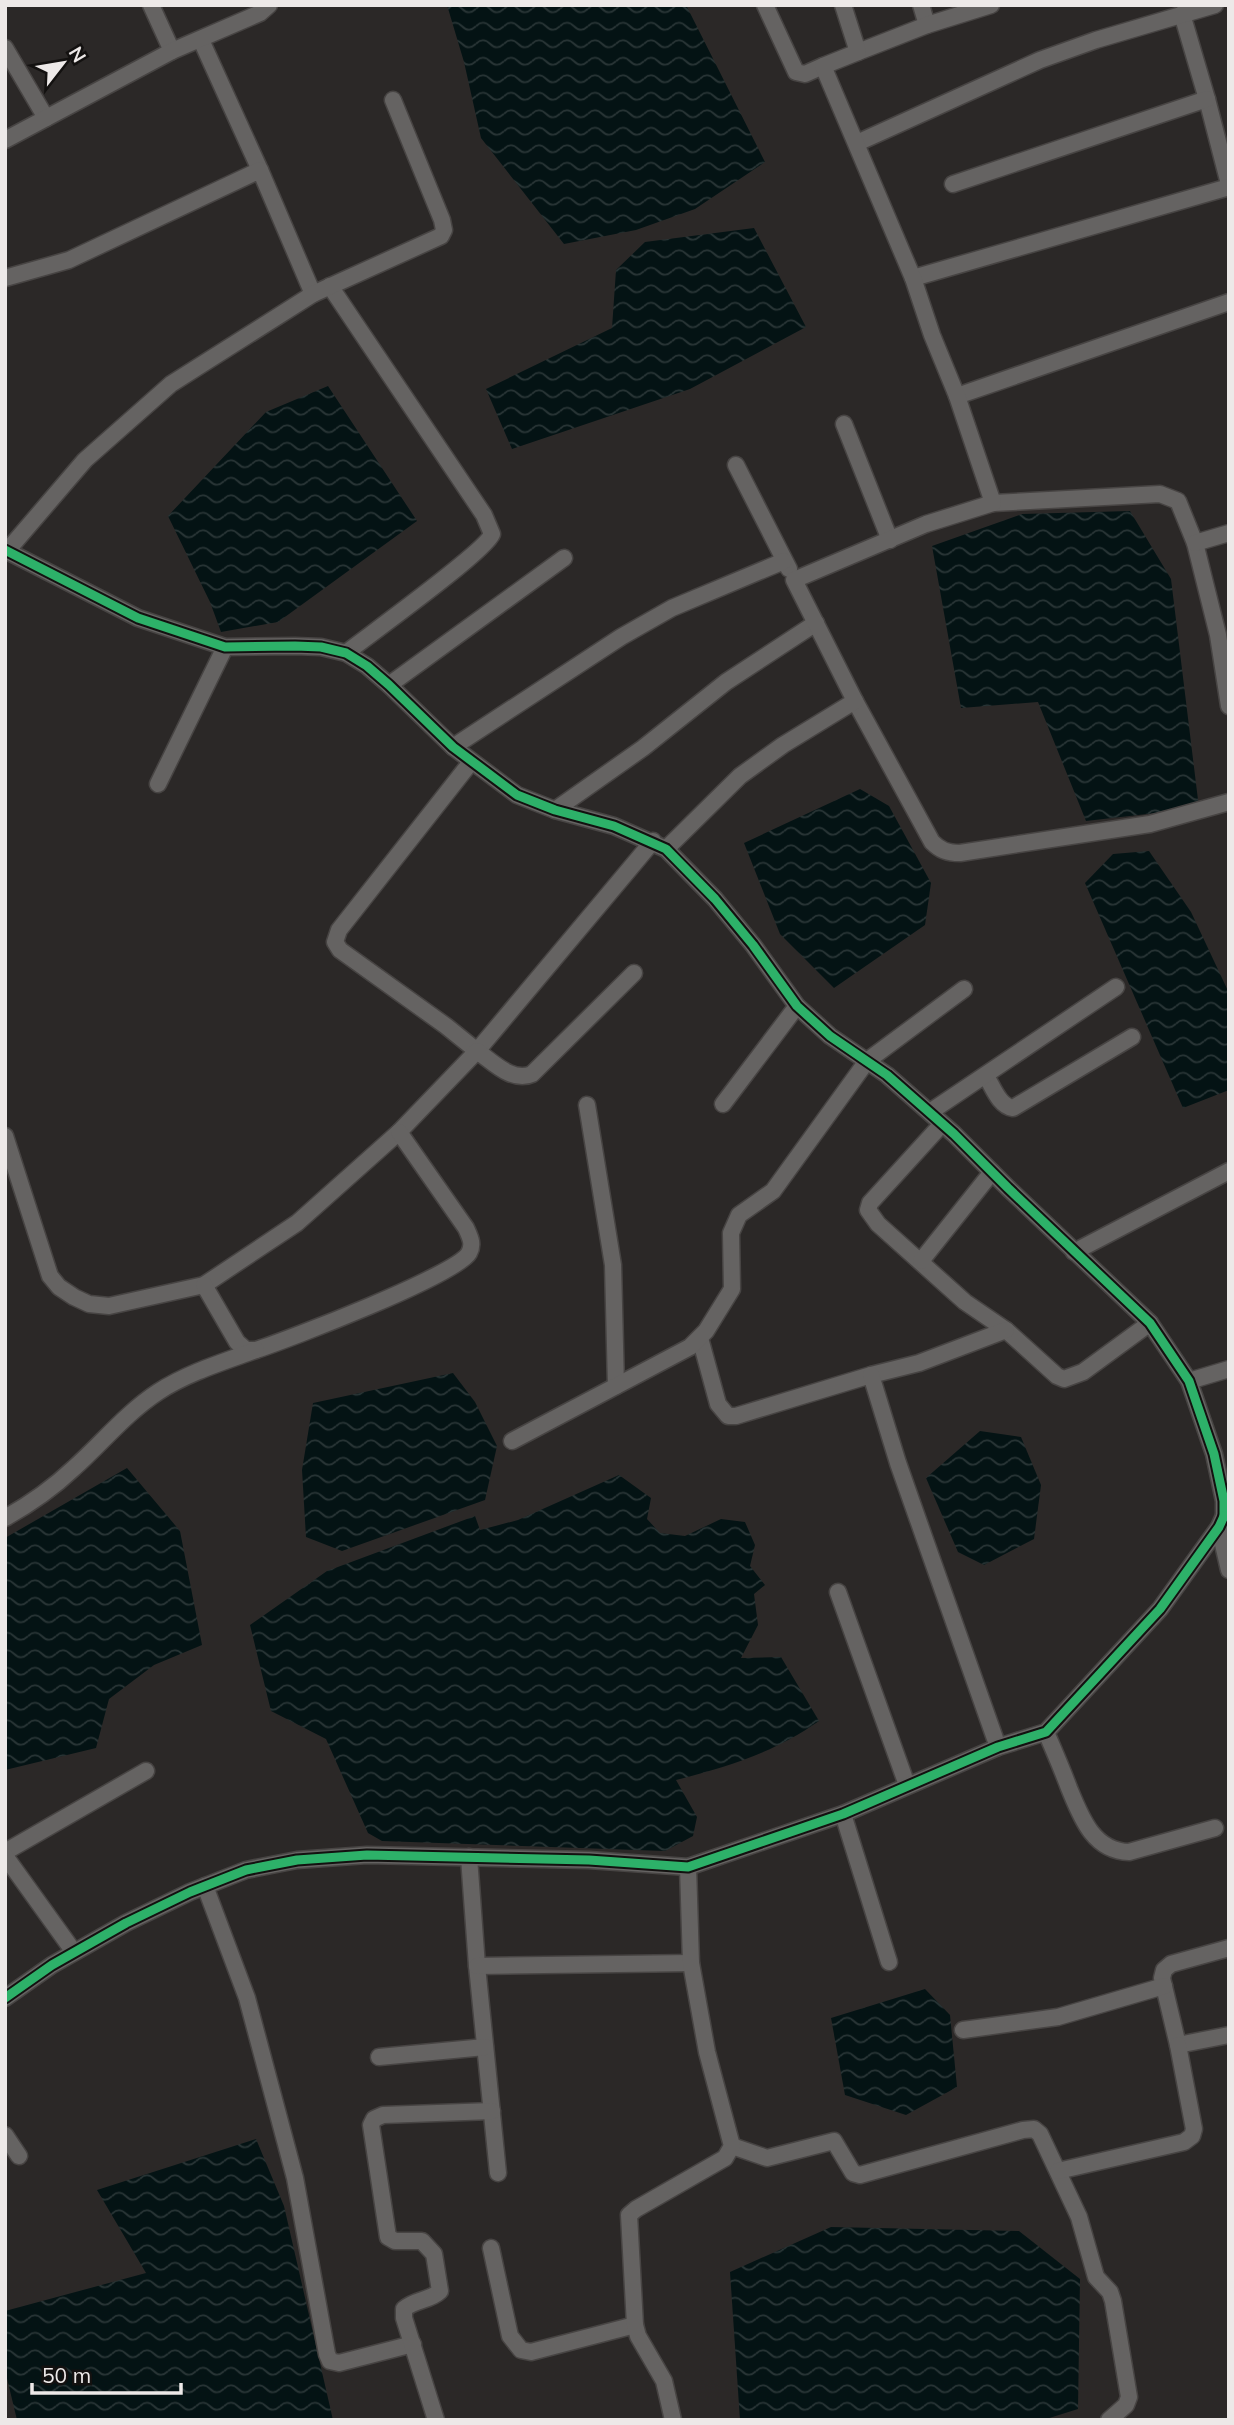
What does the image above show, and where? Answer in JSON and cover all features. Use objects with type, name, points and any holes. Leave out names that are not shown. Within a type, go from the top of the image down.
[{"type":"street","points":[[151,5],[172,51]]},
{"type":"street","points":[[5,140],[172,51],[260,13],[269,5]]},
{"type":"street","points":[[765,5],[796,72],[805,74],[927,25],[991,5]]},
{"type":"street","points":[[843,5],[858,52]]},
{"type":"street","points":[[921,5],[927,25]]},
{"type":"street","points":[[857,143],[1040,60],[1096,40],[1215,5]]},
{"type":"street","points":[[913,278],[1229,186],[1182,14]]},
{"type":"street","points":[[201,40],[313,295]]},
{"type":"street","points":[[5,48],[46,118]]},
{"type":"street","points":[[823,66],[913,278],[993,503]]},
{"type":"street","points":[[953,184],[1207,99]]},
{"type":"street","points":[[393,100],[444,230],[441,236],[313,295],[171,384],[85,460],[6,551],[138,618],[225,647],[295,646],[346,653],[390,685],[471,762],[517,795],[555,810],[614,826],[659,845],[715,899],[753,945],[797,1006],[830,1036],[887,1075],[936,1118],[1150,1323],[1189,1381],[1214,1454],[1224,1501],[1229,1570]]},
{"type":"street","points":[[5,278],[69,260],[260,170]]},
{"type":"street","points":[[330,286],[476,504],[492,534],[490,540],[469,558],[346,653]]},
{"type":"street","points":[[957,396],[1229,302]]},
{"type":"street","points":[[844,424],[890,540]]},
{"type":"street","points":[[736,465],[855,701],[932,842],[939,849],[949,853],[1131,827],[1229,802]]},
{"type":"street","points":[[794,580],[926,524],[993,503],[1160,494],[1178,501],[1195,542],[1218,635],[1229,706]]},
{"type":"street","points":[[1195,542],[1229,533]]},
{"type":"street","points":[[390,685],[564,558]]},
{"type":"street","points":[[453,747],[621,637],[661,614],[784,561]]},
{"type":"street","points":[[555,810],[643,748],[717,689],[816,623]]},
{"type":"street","points":[[158,784],[225,647]]},
{"type":"street","points":[[5,1136],[50,1276],[59,1287],[89,1304],[109,1306],[204,1285],[297,1223],[399,1132],[477,1051],[659,845],[740,776],[783,745],[855,701]]},
{"type":"street","points":[[471,762],[339,930],[335,942],[340,950],[477,1051],[519,1077],[532,1074],[634,972]]},
{"type":"street","points":[[1116,988],[986,1076],[936,1118],[870,1203],[868,1210],[878,1224],[965,1302],[1006,1330],[1057,1376],[1064,1379],[1083,1372],[1150,1323]]},
{"type":"street","points":[[512,1441],[690,1347],[700,1338],[729,1298],[732,1289],[731,1233],[734,1223],[747,1208],[773,1191],[867,1061],[964,989]]},
{"type":"street","points":[[723,1104],[797,1006]]},
{"type":"street","points":[[986,1076],[1001,1102],[1006,1107],[1013,1108],[1132,1037]]},
{"type":"street","points":[[587,1105],[613,1265],[616,1386]]},
{"type":"street","points":[[5,1518],[72,1470],[134,1411],[159,1392],[197,1373],[434,1277],[463,1260],[469,1253],[472,1242],[466,1228],[399,1132]]},
{"type":"street","points":[[1074,1252],[1229,1171]]},
{"type":"street","points":[[921,1261],[992,1172]]},
{"type":"street","points":[[204,1285],[237,1342],[246,1350],[256,1350]]},
{"type":"street","points":[[700,1338],[718,1404],[728,1416],[736,1416],[919,1363],[1006,1330]]},
{"type":"street","points":[[1189,1381],[1229,1369]]},
{"type":"street","points":[[871,1375],[898,1463],[998,1747]]},
{"type":"street","points":[[5,1998],[52,1965],[126,1923],[246,1870],[297,1860],[367,1855],[589,1860],[688,1867],[844,1814],[998,1747],[1046,1732],[1160,1609],[1224,1520]]},
{"type":"street","points":[[838,1592],[907,1785]]},
{"type":"street","points":[[1046,1732],[1085,1825],[1104,1845],[1117,1852],[1129,1852],[1215,1828]]},
{"type":"street","points":[[74,1952],[5,1854],[146,1771]]},
{"type":"street","points":[[844,1814],[889,1962]]},
{"type":"street","points":[[469,1857],[498,2173]]},
{"type":"street","points":[[673,2420],[664,2381],[638,2336],[635,2325],[629,2215],[725,2158],[732,2146],[707,2052],[691,1964],[688,1867]]},
{"type":"street","points":[[205,1886],[247,1998],[295,2178],[330,2361],[339,2363],[413,2344]]},
{"type":"street","points":[[1058,2171],[1184,2142],[1192,2136],[1194,2129],[1162,1978],[1164,1970],[1171,1964],[1229,1948]]},
{"type":"street","points":[[477,1966],[691,1964]]},
{"type":"street","points":[[963,2030],[1058,2017],[1164,1986]]},
{"type":"street","points":[[1178,2045],[1229,2035]]},
{"type":"street","points":[[379,2057],[485,2047]]},
{"type":"street","points":[[436,2420],[404,2318],[404,2309],[410,2304],[434,2297],[440,2291],[434,2254],[422,2241],[395,2241],[388,2237],[371,2125],[374,2119],[383,2115],[492,2111]]},
{"type":"street","points":[[732,2146],[766,2158],[834,2141],[853,2173],[860,2175],[1034,2129],[1040,2134],[1079,2217],[1096,2277],[1110,2292],[1113,2301],[1129,2397],[1126,2405],[1109,2420]]},
{"type":"street","points":[[5,2135],[19,2156]]},
{"type":"street","points":[[491,2248],[510,2336],[521,2350],[531,2352],[635,2325]]},
{"type":"water","points":[[447,5],[686,5],[765,162],[695,209],[636,230],[564,244],[481,138],[464,62]]},
{"type":"water","points":[[754,228],[806,327],[690,389],[512,449],[486,389],[612,328],[616,270],[645,242]]},
{"type":"water","points":[[328,386],[417,521],[278,622],[221,632],[210,602],[168,516],[266,412]]},
{"type":"water","points":[[1130,511],[1171,579],[1199,808],[1086,821],[1038,702],[961,708],[932,546],[1022,514]]},
{"type":"water","points":[[860,789],[889,806],[931,883],[925,925],[834,988],[780,934],[744,843]]},
{"type":"water","points":[[1149,851],[1191,912],[1229,993],[1229,1090],[1183,1108],[1085,883],[1113,854]]},
{"type":"water","points":[[453,1373],[475,1402],[497,1446],[485,1500],[342,1551],[306,1537],[302,1470],[313,1403]]},
{"type":"water","points":[[980,1431],[1021,1437],[1041,1485],[1034,1539],[984,1565],[958,1552],[926,1478]]},
{"type":"water","points":[[127,1468],[180,1531],[202,1645],[154,1665],[109,1699],[96,1748],[5,1770],[5,1538]]},
{"type":"water","points":[[619,1475],[651,1498],[647,1519],[660,1533],[685,1536],[721,1519],[745,1522],[755,1545],[750,1566],[765,1585],[754,1594],[758,1625],[741,1658],[781,1657],[819,1721],[768,1750],[676,1780],[697,1817],[693,1836],[665,1851],[382,1841],[368,1833],[326,1739],[271,1711],[250,1625],[327,1571],[475,1516],[480,1530],[518,1520]]},
{"type":"water","points":[[925,1989],[950,2015],[957,2087],[906,2115],[845,2095],[831,2018]]},
{"type":"water","points":[[256,2139],[284,2206],[333,2420],[17,2420],[5,2370],[5,2311],[146,2273],[97,2190]]},
{"type":"water","points":[[831,2227],[1019,2231],[1080,2279],[1078,2409],[1043,2420],[740,2420],[730,2272]]},
{"type":"cycle path","points":[[5,550],[138,618],[225,647],[321,647],[346,653],[367,666],[389,685],[453,747],[517,795],[555,810],[614,826],[666,849],[715,899],[753,945],[797,1006],[830,1036],[887,1075],[954,1134],[1150,1323],[1189,1381],[1214,1454],[1224,1501],[1224,1516],[1229,1516]]},
{"type":"cycle path","points":[[5,1998],[52,1965],[126,1923],[190,1892],[246,1870],[297,1860],[367,1855],[589,1860],[688,1867],[843,1814],[998,1747],[1046,1732],[1160,1609],[1219,1527],[1224,1516]]}]
